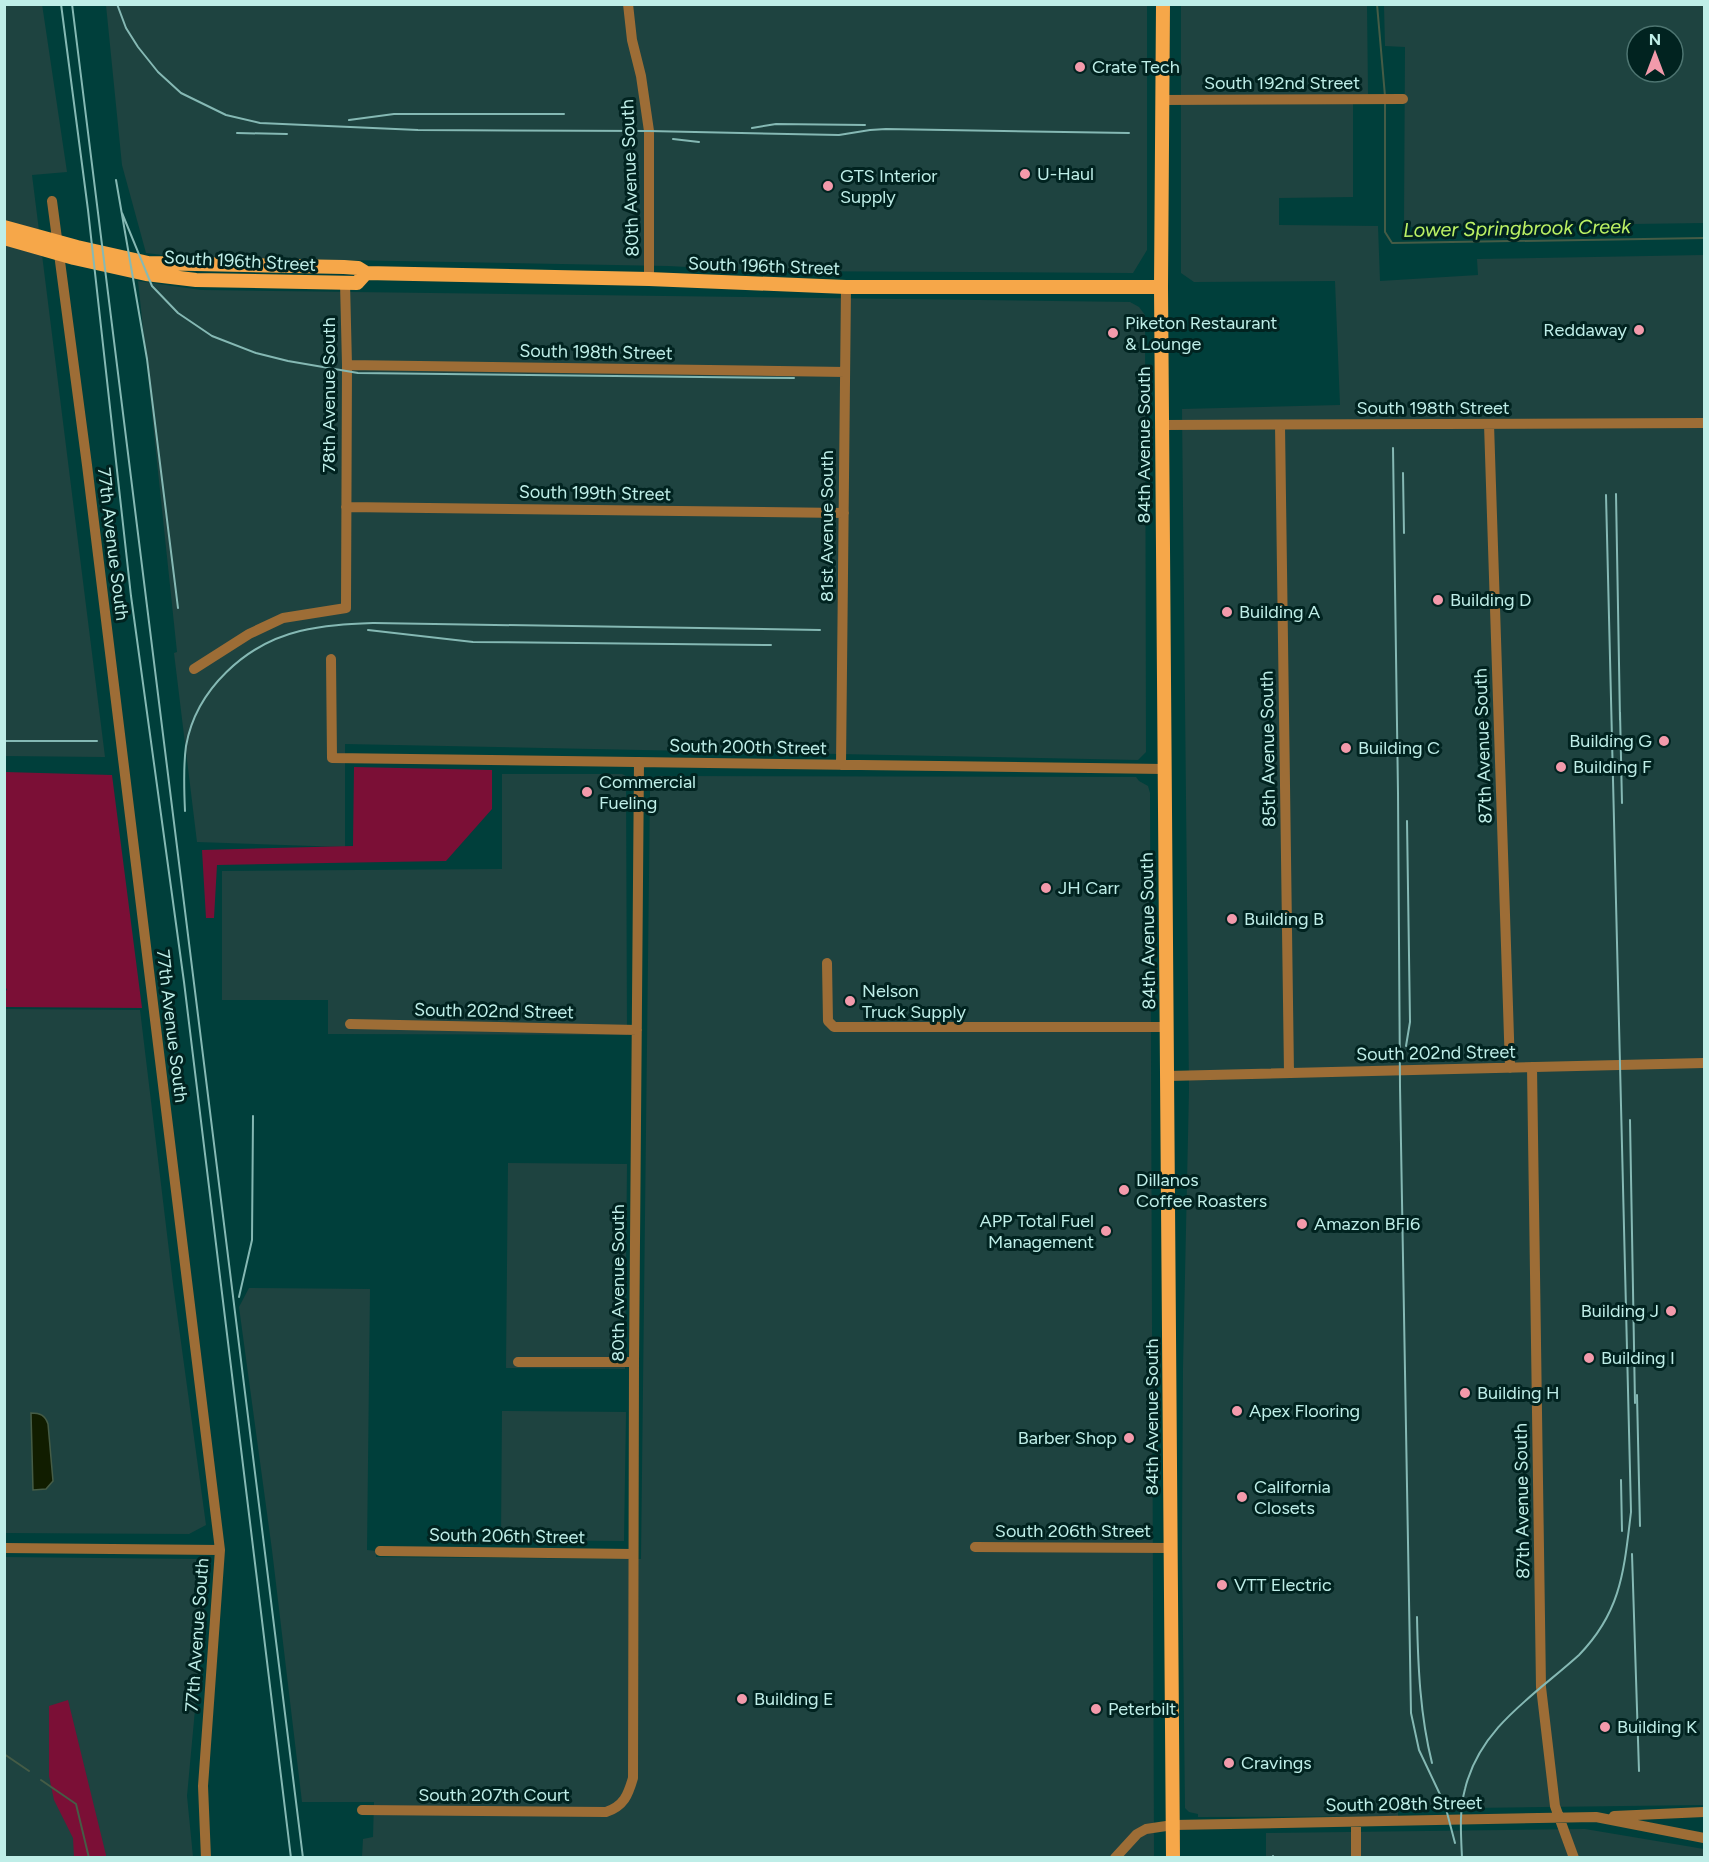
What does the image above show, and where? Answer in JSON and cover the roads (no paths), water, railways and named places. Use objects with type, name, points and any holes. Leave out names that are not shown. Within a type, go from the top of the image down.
[{"type":"main road","name":"84th Avenue South","points":[[1163,4],[1161,287],[1173,1857]]},
{"type":"main road","name":"South 196th Street","points":[[4,227],[148,263],[358,268],[366,273],[649,279],[846,287],[1161,287]]},
{"type":"main road","name":"South 196th Street","points":[[4,238],[74,258],[146,274],[196,280],[357,283],[366,273]]},
{"type":"street","name":"80th Avenue South","points":[[628,4],[632,40],[643,85],[649,131],[649,279]]},
{"type":"street","name":"South 192nd Street","points":[[1162,100],[1403,99]]},
{"type":"street","name":"77th Avenue South","points":[[52,201],[220,1550],[202,1786],[206,1857]]},
{"type":"street","name":"78th Avenue South","points":[[195,669],[249,634],[283,618],[346,608],[345,283]]},
{"type":"street","name":"81st Avenue South","points":[[841,765],[846,287]]},
{"type":"street","name":"South 198th Street","points":[[347,366],[845,372]]},
{"type":"street","name":"South 198th Street","points":[[1162,425],[1704,423]]},
{"type":"street","name":"87th Avenue South","points":[[1489,424],[1510,1068]]},
{"type":"street","name":"85th Avenue South","points":[[1280,425],[1289,1073]]},
{"type":"street","name":"South 199th Street","points":[[346,507],[844,513]]},
{"type":"street","name":"South 200th Street","points":[[331,659],[332,758],[1164,769]]},
{"type":"street","name":"80th Avenue South","points":[[623,1802],[633,1778],[639,762]]},
{"type":"street","points":[[827,963],[828,1021],[834,1027],[1167,1028]]},
{"type":"street","name":"South 202nd Street","points":[[350,1024],[637,1030]]},
{"type":"street","name":"South 202nd Street","points":[[1168,1076],[1704,1063]]},
{"type":"street","name":"87th Avenue South","points":[[1532,1067],[1541,1687],[1555,1806],[1574,1857]]},
{"type":"street","points":[[518,1362],[634,1362]]},
{"type":"street","name":"South 206th Street","points":[[975,1547],[1171,1548]]},
{"type":"street","points":[[4,1548],[220,1550]]},
{"type":"street","name":"South 206th Street","points":[[380,1551],[633,1554]]},
{"type":"street","name":"South 207th Court","points":[[362,1810],[606,1812],[616,1809],[623,1802]]},
{"type":"street","points":[[1596,1817],[1704,1812]]},
{"type":"street","name":"South 208th Street","points":[[1115,1857],[1137,1834],[1146,1829],[1173,1825],[1596,1817],[1704,1838]]},
{"type":"street","points":[[1356,1822],[1356,1857]]},
{"type":"waterway","name":"Lower Springbrook Creek","points":[[1377,4],[1385,96]]},
{"type":"waterway","name":"Lower Springbrook Creek","points":[[1385,102],[1385,232],[1392,243],[1704,238]]},
{"type":"waterway","points":[[4,1754],[29,1771]]},
{"type":"waterway","points":[[41,1780],[76,1804],[89,1858]]},
{"type":"railway","points":[[61,4],[88,210],[131,596],[184,982],[291,1858]]},
{"type":"railway","points":[[72,4],[303,1858]]},
{"type":"railway","points":[[117,4],[126,28],[138,47],[158,72],[181,93],[226,115],[260,123],[418,130],[839,135],[886,129],[1129,133]]},
{"type":"railway","points":[[349,120],[394,114],[564,114]]},
{"type":"railway","points":[[752,128],[776,124],[865,125]]},
{"type":"railway","points":[[237,133],[287,134]]},
{"type":"railway","points":[[673,139],[699,142]]},
{"type":"railway","points":[[116,180],[147,359],[178,608]]},
{"type":"railway","points":[[122,213],[152,286],[178,313],[212,336],[256,353],[288,361],[358,373],[794,378]]},
{"type":"railway","points":[[1393,448],[1400,1087],[1411,1713],[1419,1750],[1445,1805],[1455,1843]]},
{"type":"railway","points":[[1403,473],[1404,533]]},
{"type":"railway","points":[[1616,494],[1620,720]]},
{"type":"railway","points":[[1462,1858],[1462,1806],[1472,1767],[1496,1730],[1511,1714],[1579,1655],[1604,1622],[1613,1605],[1623,1571],[1631,1512],[1606,495]]},
{"type":"railway","points":[[185,811],[186,746],[200,706],[226,672],[243,658],[261,646],[300,631],[346,624],[374,623],[820,630]]},
{"type":"railway","points":[[368,630],[473,642],[771,645]]},
{"type":"railway","points":[[1620,712],[1622,803]]},
{"type":"railway","points":[[4,741],[97,741]]},
{"type":"railway","points":[[1406,1046],[1410,1022],[1407,821]]},
{"type":"railway","points":[[239,1297],[252,1240],[253,1116]]},
{"type":"railway","points":[[1630,1120],[1635,1403]]},
{"type":"railway","points":[[1637,1395],[1640,1526]]},
{"type":"railway","points":[[1621,1480],[1622,1531]]},
{"type":"railway","points":[[1632,1554],[1639,1771]]},
{"type":"railway","points":[[1417,1617],[1422,1709],[1432,1763]]},
{"type":"place","name":"Crate Tech","points":[[1080,67]]},
{"type":"place","name":"U-Haul","points":[[1025,174]]},
{"type":"place","name":"GTS Interior Supply","points":[[828,186]]},
{"type":"place","name":"Reddaway","points":[[1639,330]]},
{"type":"place","name":"Piketon Restaurant & Lounge","points":[[1113,333]]},
{"type":"place","name":"Building D","points":[[1438,600]]},
{"type":"place","name":"Building A","points":[[1227,612]]},
{"type":"place","name":"Building G","points":[[1664,741]]},
{"type":"place","name":"Building C","points":[[1346,748]]},
{"type":"place","name":"Building F","points":[[1561,767]]},
{"type":"place","name":"Commercial Fueling","points":[[587,792]]},
{"type":"place","name":"JH Carr","points":[[1046,888]]},
{"type":"place","name":"Building B","points":[[1232,919]]},
{"type":"place","name":"Nelson Truck Supply","points":[[850,1001]]},
{"type":"place","name":"Dillanos Coffee Roasters","points":[[1124,1190]]},
{"type":"place","name":"Amazon BFI6","points":[[1302,1224]]},
{"type":"place","name":"APP Total Fuel Management","points":[[1106,1231]]},
{"type":"place","name":"Building J","points":[[1671,1311]]},
{"type":"place","name":"Building I","points":[[1589,1358]]},
{"type":"place","name":"Building H","points":[[1465,1393]]},
{"type":"place","name":"Apex Flooring","points":[[1237,1411]]},
{"type":"place","name":"Barber Shop","points":[[1129,1438]]},
{"type":"place","name":"California Closets","points":[[1242,1497]]},
{"type":"place","name":"VTT Electric","points":[[1222,1585]]},
{"type":"place","name":"Building E","points":[[742,1699]]},
{"type":"place","name":"Peterbilt","points":[[1096,1709]]},
{"type":"place","name":"Building K","points":[[1605,1727]]},
{"type":"place","name":"Cravings","points":[[1229,1763]]}]
